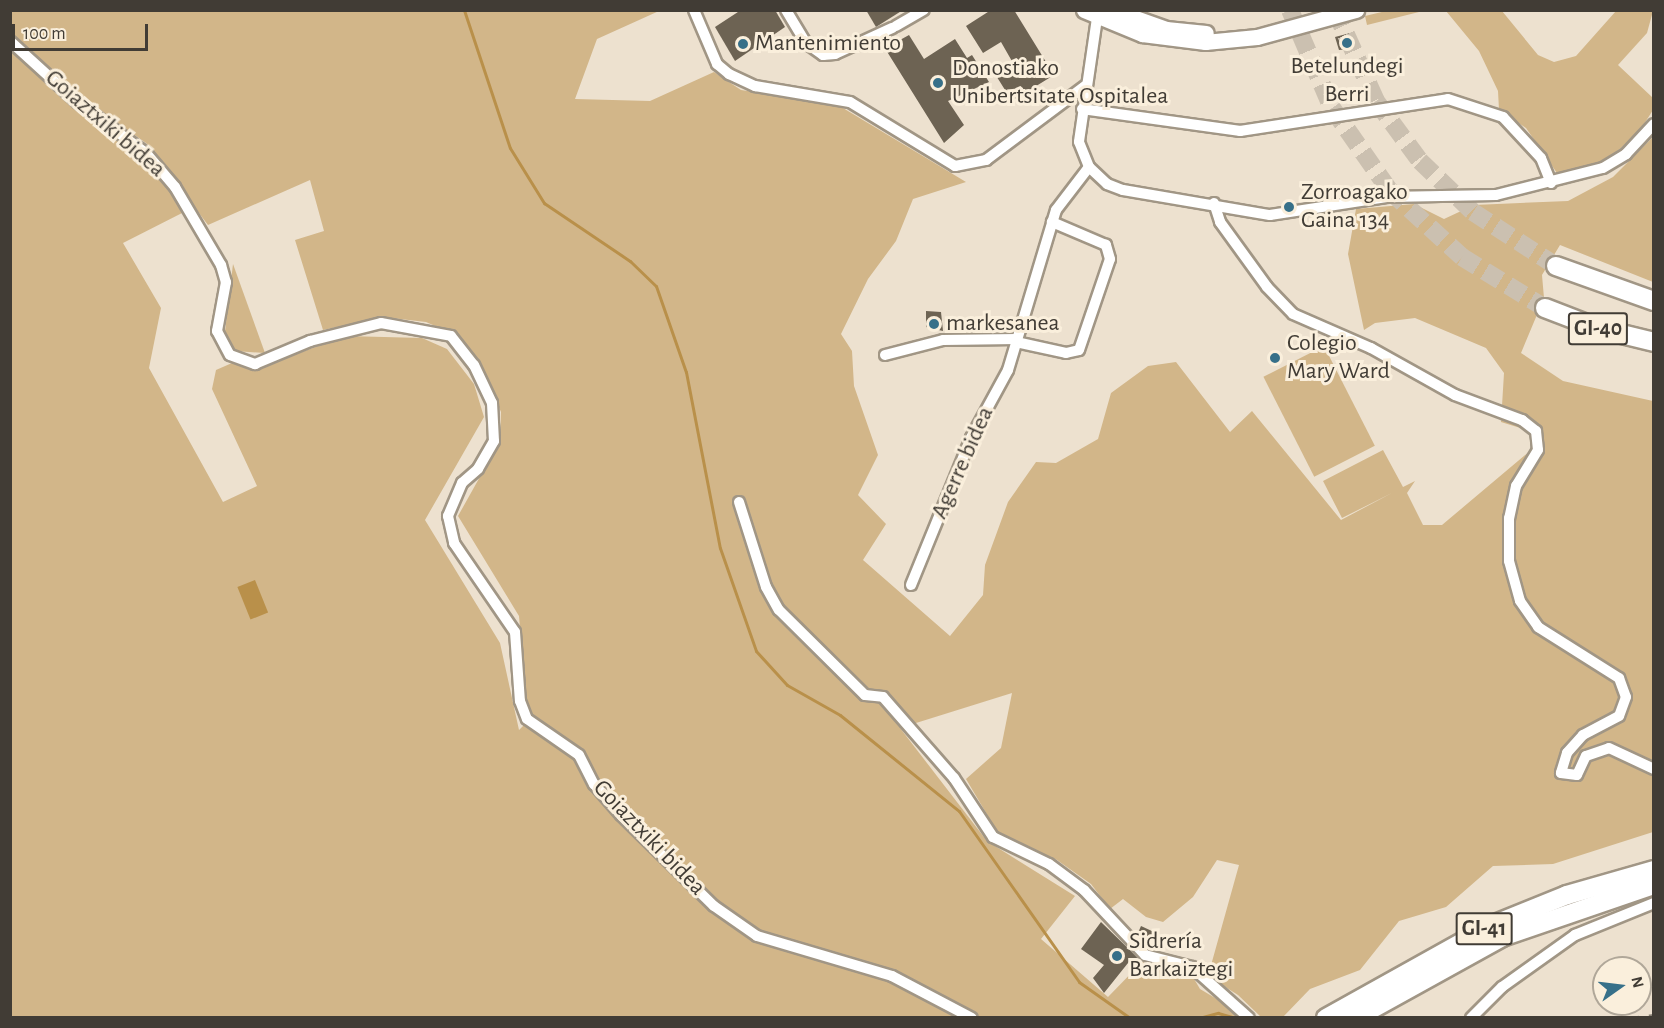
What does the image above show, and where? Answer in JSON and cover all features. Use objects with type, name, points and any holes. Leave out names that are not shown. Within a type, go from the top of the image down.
[{"type":"highway","name":"GI-40","points":[[1556,266],[1653,301]]},
{"type":"highway","name":"GI-40","points":[[1545,308],[1597,328],[1653,342]]},
{"type":"highway","name":"GI-41","points":[[1326,1017],[1495,924],[1567,895],[1653,870]]},
{"type":"highway","name":"GI-41","points":[[1356,1017],[1502,936],[1653,885]]},
{"type":"main road","points":[[1113,10],[1149,24]]},
{"type":"main road","points":[[1092,13],[1196,32],[1256,29],[1323,10]]},
{"type":"main road","points":[[1092,13],[1163,39],[1205,42],[1257,37],[1356,10]]},
{"type":"street","points":[[694,10],[717,64],[729,74],[755,86],[850,102],[955,166],[986,160],[1085,86]]},
{"type":"street","points":[[786,10],[806,44],[823,55],[835,54],[924,12]]},
{"type":"street","points":[[1092,13],[1079,142],[1089,167],[1107,183],[1123,190],[1286,214],[1387,197],[1496,195],[1551,183],[1616,161],[1653,124]]},
{"type":"street","name":"Goiaztxiki bidea","points":[[10,41],[76,102],[139,147],[175,187],[221,265],[225,282],[217,331],[230,355],[255,364],[310,341],[381,323],[451,336],[474,365],[492,403],[494,441],[478,469],[462,483],[448,516],[454,543],[515,632],[520,701],[527,719],[579,755],[594,784],[621,815],[714,906],[757,936],[892,976],[972,1017]]},
{"type":"street","points":[[1082,109],[1240,131],[1448,99],[1503,117],[1541,158],[1551,183]]},
{"type":"street","name":"Agerre bidea","points":[[911,585],[1016,340],[1052,222],[1067,193],[1089,167]]},
{"type":"street","points":[[1214,203],[1220,222],[1267,287],[1293,314],[1371,348],[1455,395],[1522,420],[1536,432],[1538,450],[1516,486],[1509,518],[1509,561],[1517,591],[1538,627],[1612,673],[1623,683],[1626,697],[1619,716],[1583,735],[1567,753],[1561,773],[1577,775],[1586,756],[1609,748],[1653,769]]},
{"type":"street","points":[[885,354],[943,340],[1016,340],[1066,353],[1079,350],[1110,260],[1106,245],[1052,222]]},
{"type":"street","points":[[739,502],[765,587],[780,610],[865,695],[883,697],[954,778],[993,837],[1049,864],[1084,890],[1145,955],[1189,965],[1249,1017]]},
{"type":"street","points":[[1471,1017],[1502,987],[1575,935],[1653,903]]},
{"type":"shaded area","points":[[10,11],[659,11],[597,39],[575,99],[650,101],[714,72],[741,90],[838,105],[966,182],[913,199],[896,241],[868,279],[841,334],[852,351],[854,386],[878,455],[858,495],[886,524],[863,560],[950,636],[983,595],[985,565],[1008,502],[1036,462],[1056,463],[1098,439],[1111,393],[1148,366],[1176,362],[1230,432],[1252,411],[1341,520],[1392,493],[1342,518],[1323,481],[1383,450],[1403,487],[1415,481],[1407,493],[1423,525],[1442,525],[1537,445],[1533,432],[1501,422],[1504,373],[1486,348],[1415,318],[1375,323],[1364,330],[1348,254],[1356,209],[1414,204],[1444,219],[1474,205],[1568,201],[1613,177],[1653,137],[1653,282],[1560,245],[1542,275],[1544,298],[1521,353],[1563,381],[1653,401],[1653,832],[1553,864],[1493,866],[1446,907],[1399,921],[1360,970],[1310,989],[1283,1017],[1261,1017],[1238,995],[1208,976],[1239,865],[1217,860],[1193,897],[1163,922],[1146,917],[1123,899],[1110,909],[1091,884],[1057,860],[998,833],[966,779],[1001,748],[1012,693],[900,728],[987,841],[1075,896],[1041,939],[1108,997],[1142,962],[1190,972],[1200,989],[1232,1008],[1238,1017],[11,1017],[11,48],[145,156],[186,211],[123,243],[161,308],[149,368],[223,502],[257,486],[212,389],[216,370],[232,363],[255,369],[346,336],[422,338],[447,349],[474,384],[484,417],[425,520],[500,643],[519,730],[533,716],[526,703],[519,616],[458,516],[500,441],[501,412],[488,382],[456,335],[426,322],[383,317],[323,330],[295,240],[324,231],[310,180],[208,225],[146,143],[86,101],[11,35]]},
{"type":"shaded area","points":[[1386,11],[1423,11],[1367,25],[1365,16]]},
{"type":"shaded area","points":[[1446,11],[1502,11],[1538,55],[1554,62],[1576,56],[1616,11],[1653,11],[1647,33],[1618,65],[1653,98],[1653,110],[1639,132],[1614,154],[1586,169],[1559,176],[1526,128],[1499,110],[1498,91],[1479,51]]},
{"type":"shaded area","points":[[233,264],[265,353],[235,351],[228,342],[225,331]]},
{"type":"shaded area","points":[[1324,346],[1375,446],[1314,477],[1263,377]]},
{"type":"shaded area","points":[[255,580],[268,612],[250,620],[237,587]]},
{"type":"building","name":"Mantenimiento","points":[[741,10],[775,10],[785,27],[735,61],[715,27]]},
{"type":"building","points":[[866,10],[903,10],[876,27]]},
{"type":"building","points":[[991,10],[1014,10],[1054,75],[1012,101],[995,74],[1013,63],[1001,42],[983,53],[966,26]]},
{"type":"building","name":"Betelundegi Berri","points":[[1354,32],[1358,48],[1339,50],[1335,37]]},
{"type":"building","points":[[909,35],[924,59],[955,39],[967,58],[972,55],[989,82],[948,101],[964,125],[944,143],[886,50],[889,38],[900,40]]},
{"type":"building","name":"markesanea","points":[[926,311],[941,312],[943,331],[926,327]]},
{"type":"building","name":"Sidrería Barkaiztegi","points":[[1101,922],[1138,958],[1132,958],[1104,993],[1093,978],[1104,965],[1081,949]]},
{"type":"building","points":[[1141,926],[1154,932],[1147,946],[1137,935]]},
{"type":"waterway","points":[[464,10],[510,148],[544,203],[630,261],[656,286],[686,372],[720,548],[756,651],[787,685],[840,715],[959,811],[1079,982],[1130,1018]]},
{"type":"waterway","points":[[1199,1018],[1218,1013],[1235,1018]]},
{"type":"tunnel","points":[[1290,10],[1332,108],[1390,191],[1462,257],[1545,308]]},
{"type":"tunnel","points":[[1335,10],[1376,101],[1420,161],[1473,212],[1556,266]]},
{"type":"railway","points":[[1629,1018],[1654,1015]]},
{"type":"place","name":"Betelundegi Berri","points":[[1347,43]]},
{"type":"place","name":"Mantenimiento","points":[[743,44]]},
{"type":"place","name":"Donostiako Unibertsitate Ospitalea","points":[[938,83]]},
{"type":"place","name":"Zorroagako Gaina 134","points":[[1289,207]]},
{"type":"place","name":"markesanea","points":[[934,324]]},
{"type":"place","name":"Colegio Mary Ward","points":[[1275,358]]},
{"type":"place","name":"Sidrería Barkaiztegi","points":[[1117,956]]}]
